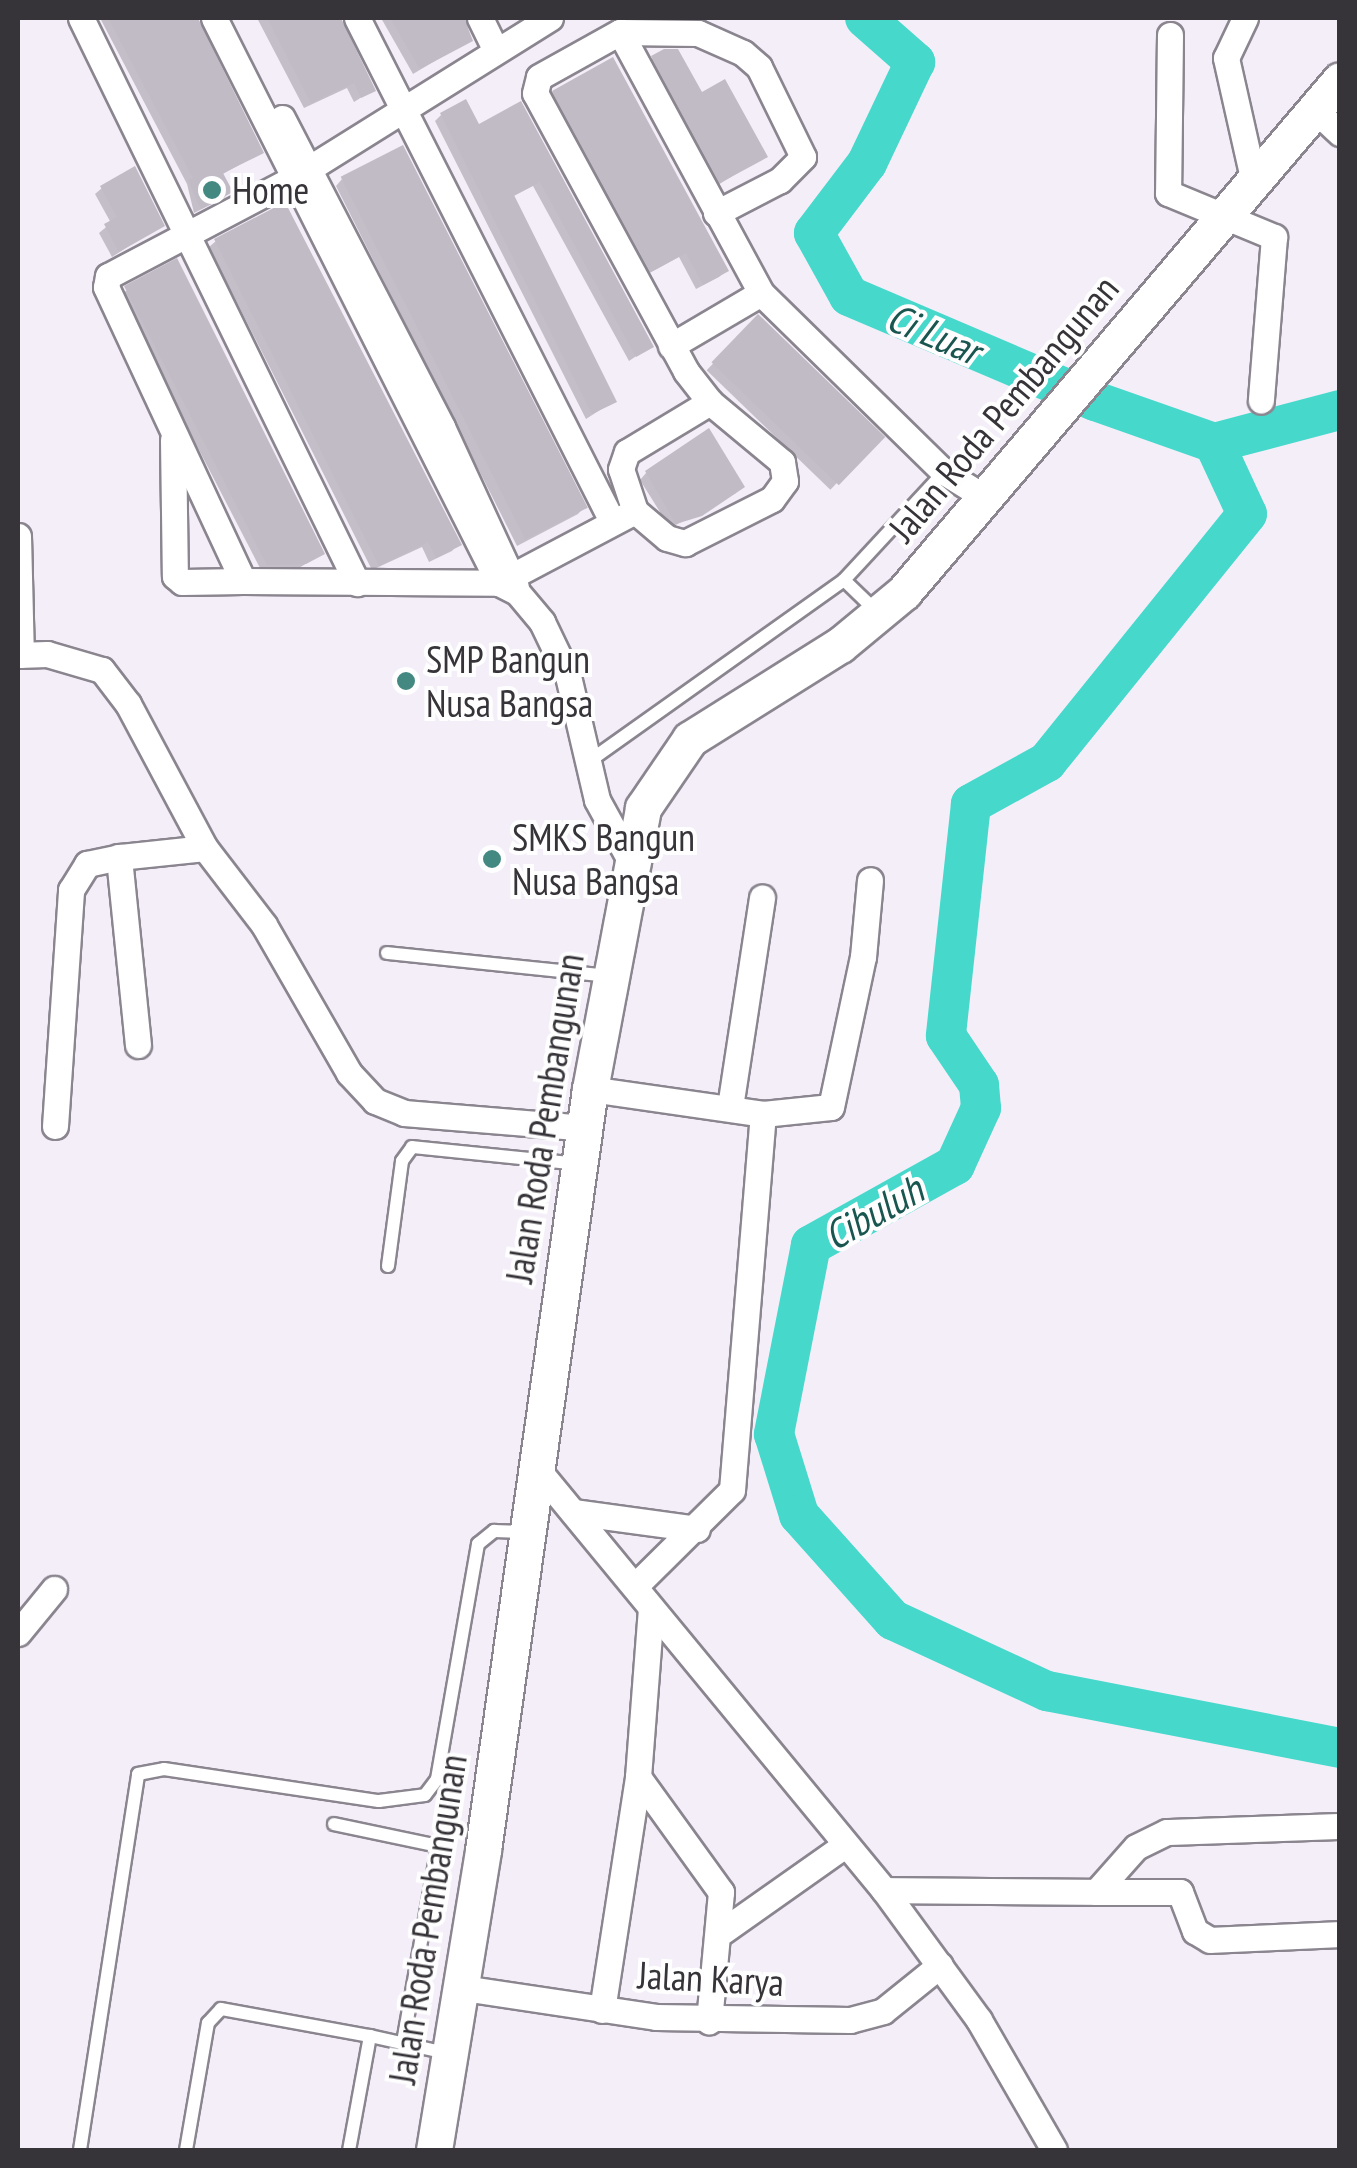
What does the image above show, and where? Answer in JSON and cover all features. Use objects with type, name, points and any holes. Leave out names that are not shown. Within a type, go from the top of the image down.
[{"type":"street","points":[[81,18],[357,583]]},
{"type":"street","points":[[214,18],[302,173]]},
{"type":"street","points":[[231,18],[302,173],[510,583],[542,622],[568,676],[586,763],[605,821],[630,860]]},
{"type":"street","points":[[357,18],[623,516],[666,538],[685,543],[782,489],[782,462],[710,402],[671,346],[535,93],[540,77],[620,32],[698,33],[743,54],[759,67],[804,149],[800,166],[716,214]]},
{"type":"street","points":[[480,18],[496,49]]},
{"type":"street","points":[[243,581],[106,281],[302,173],[550,18]]},
{"type":"street","points":[[1245,18],[1226,58],[1254,182]]},
{"type":"street","points":[[620,32],[761,293],[944,472],[981,495]]},
{"type":"street","points":[[1170,35],[1165,187],[1175,198],[1225,214],[1274,237],[1261,400]]},
{"type":"street","name":"Jalan Roda Pembangunan","points":[[434,2150],[463,1988],[523,1532],[590,1089],[630,860],[643,808],[690,739],[878,614],[919,575],[981,495],[1225,214],[1254,182],[1327,122],[1340,80]]},
{"type":"street","points":[[671,346],[761,293]]},
{"type":"street","points":[[623,516],[621,460],[710,402]]},
{"type":"street","points":[[172,430],[175,576],[243,581],[510,583],[623,516]]},
{"type":"street","points":[[18,536],[19,655],[62,657],[102,670],[128,704],[206,848],[264,925],[349,1073],[374,1101],[404,1113],[585,1128]]},
{"type":"street","points":[[55,1126],[71,890],[82,868],[119,857],[206,848]]},
{"type":"street","points":[[119,857],[138,1045]]},
{"type":"street","points":[[590,1089],[763,1114],[834,1104],[870,880]]},
{"type":"street","points":[[730,1107],[762,898]]},
{"type":"street","points":[[635,1586],[697,1529],[732,1490],[763,1114]]},
{"type":"street","points":[[533,1464],[884,1890],[940,1965],[1054,2150]]},
{"type":"street","points":[[573,1512],[697,1529]]},
{"type":"street","points":[[18,1633],[54,1589]]},
{"type":"street","points":[[602,2010],[638,1777],[651,1609]]},
{"type":"street","points":[[638,1777],[716,1880],[723,1930],[708,2021]]},
{"type":"street","points":[[1096,1892],[1136,1847],[1168,1832],[1340,1826]]},
{"type":"street","points":[[723,1930],[845,1845]]},
{"type":"street","points":[[884,1890],[1180,1892],[1197,1935],[1210,1940],[1340,1934]]},
{"type":"street","name":"Jalan Karya","points":[[463,1988],[602,2010],[708,2021],[870,2016],[940,1965]]},
{"type":"lane","points":[[586,763],[844,580],[944,472]]},
{"type":"lane","points":[[844,580],[878,614]]},
{"type":"lane","points":[[387,953],[610,976]]},
{"type":"lane","points":[[388,1266],[402,1161],[412,1147],[580,1164]]},
{"type":"lane","points":[[80,2150],[138,1774],[164,1770],[380,1801],[425,1795],[437,1779],[478,1544],[494,1531],[523,1532]]},
{"type":"lane","points":[[334,1824],[438,1846],[403,2043]]},
{"type":"lane","points":[[186,2150],[215,2010],[451,2054]]},
{"type":"lane","points":[[349,2150],[370,2036]]},
{"type":"building","points":[[108,18],[198,18],[264,153],[223,173],[233,192],[201,209],[188,180],[193,178]]},
{"type":"building","points":[[267,18],[341,18],[376,91],[361,98],[354,83],[311,103]]},
{"type":"building","points":[[390,18],[464,18],[473,41],[420,69]]},
{"type":"building","points":[[664,49],[678,49],[702,92],[725,79],[768,157],[720,183],[651,56]]},
{"type":"building","points":[[613,57],[729,271],[703,285],[686,253],[651,272],[552,91]]},
{"type":"building","points":[[466,99],[479,124],[521,101],[654,347],[636,357],[540,182],[514,195],[617,402],[592,414],[440,113]]},
{"type":"building","points":[[403,145],[588,508],[525,539],[341,177]]},
{"type":"building","points":[[135,166],[165,226],[119,252],[104,224],[117,217],[100,186]]},
{"type":"building","points":[[285,202],[462,545],[436,558],[428,542],[379,566],[214,239]]},
{"type":"building","points":[[177,258],[325,554],[306,564],[267,565],[124,286]]},
{"type":"building","points":[[758,314],[885,437],[839,485],[711,362]]},
{"type":"building","points":[[709,428],[745,487],[702,516],[676,524],[645,471]]},
{"type":"waterway","name":"Ci Luar","points":[[865,18],[915,62],[867,163],[814,233],[849,296],[1095,401],[1214,443],[1340,410]]},
{"type":"waterway","name":"Cibuluh","points":[[1214,443],[1247,514],[1047,762],[971,804],[946,1036],[979,1085],[981,1108],[955,1165],[811,1245],[774,1434],[799,1515],[893,1620],[1047,1691],[1340,1748]]},
{"type":"place","name":"Home","points":[[212,190]]},
{"type":"place","name":"SMP Bangun Nusa Bangsa","points":[[406,681]]},
{"type":"place","name":"SMKS Bangun Nusa Bangsa","points":[[492,859]]}]
